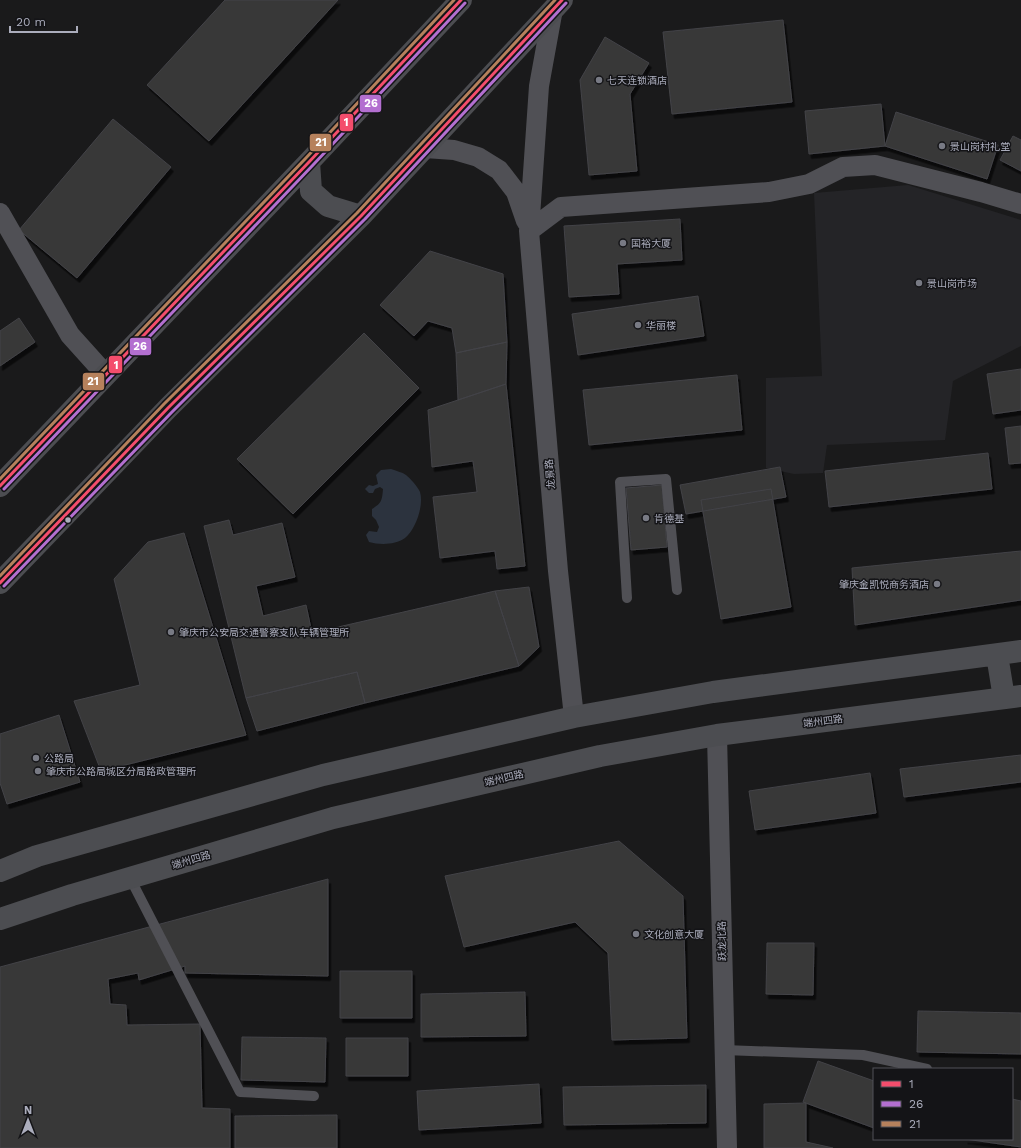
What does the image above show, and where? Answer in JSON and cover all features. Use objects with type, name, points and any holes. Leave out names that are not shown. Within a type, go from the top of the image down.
[{"type":"main road","points":[[0,486],[462,0]]},
{"type":"main road","points":[[0,583],[168,408],[361,216],[558,4]]},
{"type":"main road","points":[[309,162],[311,191],[328,206],[361,216]]},
{"type":"main road","points":[[0,871],[37,856],[323,775],[574,717],[713,692],[1021,652]]},
{"type":"main road","points":[[997,654],[1012,697]]},
{"type":"main road","name":"端州四路","points":[[0,920],[72,895],[333,818],[600,756],[717,735],[1012,697]]},
{"type":"main road","points":[[0,853],[37,856]]},
{"type":"street","points":[[529,231],[538,86],[558,4]]},
{"type":"street","points":[[425,148],[454,150],[478,157],[499,170],[516,192],[529,231]]},
{"type":"street","points":[[529,231],[561,207],[769,192],[809,184],[843,167],[875,165],[982,192],[1021,204]]},
{"type":"street","points":[[0,214],[70,335],[106,375]]},
{"type":"street","name":"龙景路","points":[[529,231],[558,571],[574,717]]},
{"type":"street","name":"跃龙北路","points":[[717,735],[727,1148]]},
{"type":"lane","points":[[627,598],[620,482],[666,479],[677,590]]},
{"type":"lane","points":[[130,878],[240,1092],[314,1096]]},
{"type":"lane","points":[[724,1050],[864,1055],[922,1068]]},
{"type":"shaded area","name":"景山岗市场","points":[[908,185],[1021,220],[1021,346],[953,381],[945,440],[827,445],[823,473],[794,474],[766,468],[766,378],[822,376],[814,193]]},
{"type":"shaded area","points":[[391,469],[406,475],[419,490],[421,497],[420,510],[413,529],[405,538],[397,542],[387,544],[369,542],[366,535],[369,531],[377,532],[379,527],[376,520],[372,516],[372,509],[381,501],[383,489],[380,487],[375,489],[373,493],[369,493],[365,489],[369,485],[373,486],[378,484],[376,475],[381,470]]},
{"type":"building","points":[[225,0],[338,0],[209,141],[147,85]]},
{"type":"building","points":[[783,20],[792,102],[672,114],[663,32]]},
{"type":"building","points":[[605,37],[649,63],[630,94],[637,171],[589,175],[580,80]]},
{"type":"building","points":[[881,104],[885,146],[809,154],[805,111]]},
{"type":"building","name":"景山岗村礼堂","points":[[896,112],[998,145],[987,179],[885,146]]},
{"type":"building","points":[[113,119],[171,167],[77,278],[19,230]]},
{"type":"building","points":[[1013,136],[1021,140],[1021,171],[1000,160]]},
{"type":"building","name":"国裕大厦","points":[[680,219],[682,260],[617,264],[619,294],[569,297],[564,226]]},
{"type":"building","points":[[430,251],[503,274],[507,342],[456,353],[452,328],[428,321],[414,336],[380,305]]},
{"type":"building","name":"华丽楼","points":[[698,296],[704,336],[578,355],[572,314]]},
{"type":"building","points":[[19,318],[35,342],[0,366],[0,331]]},
{"type":"building","points":[[364,333],[419,388],[293,514],[237,459]]},
{"type":"building","points":[[507,342],[506,384],[458,400],[456,353]]},
{"type":"building","points":[[1021,369],[1021,410],[993,414],[987,374]]},
{"type":"building","points":[[737,375],[742,430],[589,445],[583,390]]},
{"type":"building","points":[[506,384],[525,566],[497,569],[495,551],[440,558],[433,497],[477,492],[473,461],[432,467],[428,410]]},
{"type":"building","points":[[1021,426],[1021,463],[1009,464],[1005,428]]},
{"type":"building","points":[[988,453],[992,489],[829,507],[825,471]]},
{"type":"building","points":[[780,467],[786,497],[686,514],[680,485]]},
{"type":"building","name":"肯德基","points":[[662,485],[667,547],[631,550],[626,488]]},
{"type":"building","points":[[771,489],[791,607],[721,619],[701,500]]},
{"type":"building","points":[[229,520],[233,535],[282,523],[295,577],[256,586],[263,616],[306,605],[312,633],[495,591],[519,666],[365,703],[357,672],[246,698],[204,526]]},
{"type":"building","name":"肇庆市公安局交通警察支队车辆管理所","points":[[184,533],[246,735],[101,771],[74,701],[140,685],[114,579],[148,542]]},
{"type":"building","name":"肇庆金凯悦商务酒店","points":[[1021,551],[1021,600],[855,625],[852,568]]},
{"type":"building","points":[[529,587],[539,647],[519,666],[495,591]]},
{"type":"building","points":[[357,672],[365,703],[257,731],[246,698]]},
{"type":"building","name":"公路局","points":[[59,715],[80,782],[7,804],[0,783],[0,734]]},
{"type":"building","points":[[1021,755],[1021,782],[904,797],[900,769]]},
{"type":"building","points":[[870,773],[876,813],[755,830],[749,791]]},
{"type":"building","name":"文化创意大厦","points":[[619,841],[683,896],[687,1038],[612,1040],[608,953],[575,922],[464,947],[445,876]]},
{"type":"building","points":[[328,879],[328,976],[185,973],[185,966],[139,980],[138,973],[108,979],[110,1004],[126,1005],[127,1025],[200,1024],[202,1108],[230,1109],[230,1148],[0,1148],[0,967]]},
{"type":"building","points":[[767,943],[814,943],[813,995],[766,994]]},
{"type":"building","points":[[340,971],[412,971],[412,1018],[340,1018]]},
{"type":"building","points":[[525,992],[526,1036],[421,1037],[421,994]]},
{"type":"building","points":[[918,1011],[1021,1013],[1021,1054],[917,1052]]},
{"type":"building","points":[[242,1037],[326,1038],[325,1082],[241,1080]]},
{"type":"building","points":[[346,1038],[408,1038],[408,1076],[346,1076]]},
{"type":"building","points":[[818,1061],[873,1081],[873,1128],[803,1102]]},
{"type":"building","points":[[539,1084],[541,1123],[419,1130],[417,1091]]},
{"type":"building","points":[[706,1085],[706,1123],[564,1125],[563,1087]]},
{"type":"building","points":[[1013,1099],[1021,1101],[1021,1147],[972,1140],[1013,1140]]},
{"type":"building","points":[[806,1103],[806,1142],[833,1148],[764,1148],[764,1104]]},
{"type":"building","points":[[337,1115],[337,1148],[235,1148],[235,1116]]},
{"type":"transit line","name":"21","points":[[0,479],[305,159],[454,0]]},
{"type":"transit line","name":"1","points":[[0,486],[309,162],[461,0]]},
{"type":"transit line","name":"21","points":[[0,576],[164,404],[357,213],[555,0]]},
{"type":"transit line","name":"1","points":[[0,583],[168,408],[361,216],[562,0]]},
{"type":"transit line","name":"26","points":[[4,489],[313,165],[465,3]]},
{"type":"transit line","name":"26","points":[[4,586],[172,412],[365,219],[566,3]]},
{"type":"place","name":"七天连锁酒店","points":[[599,80]]},
{"type":"place","name":"景山岗村礼堂","points":[[942,146]]},
{"type":"place","name":"国裕大厦","points":[[623,243]]},
{"type":"place","name":"景山岗市场","points":[[919,283]]},
{"type":"place","name":"华丽楼","points":[[638,325]]},
{"type":"place","name":"肯德基","points":[[646,518]]},
{"type":"place","name":"肇庆金凯悦商务酒店","points":[[937,584]]},
{"type":"place","name":"肇庆市公安局交通警察支队车辆管理所","points":[[171,632]]},
{"type":"place","name":"公路局","points":[[36,758]]},
{"type":"place","name":"肇庆市公路局城区分局路政管理所","points":[[38,771]]},
{"type":"place","name":"文化创意大厦","points":[[636,934]]}]
